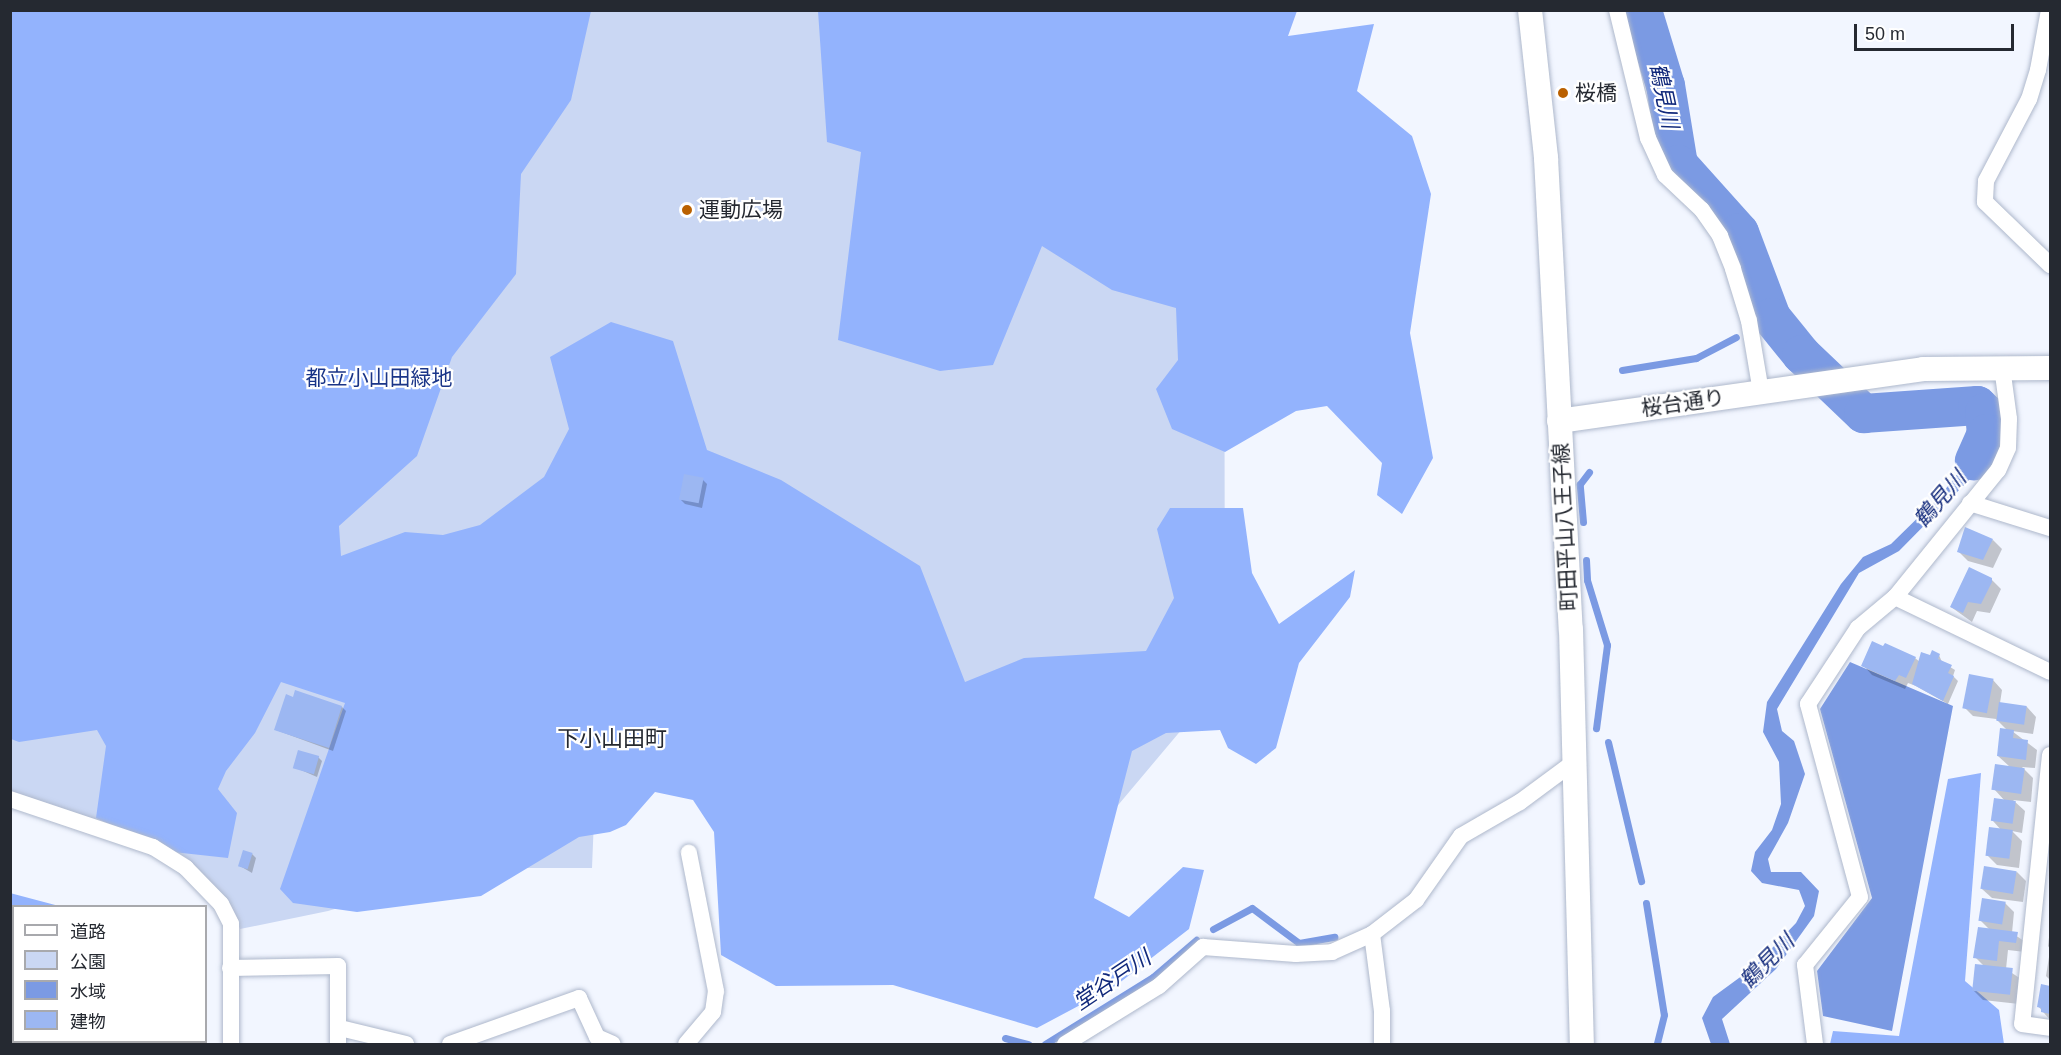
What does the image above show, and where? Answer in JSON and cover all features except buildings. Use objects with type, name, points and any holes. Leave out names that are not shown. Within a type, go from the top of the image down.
[{"type":"main road","name":"町田平山八王子線","points":[[1530,10],[1546,158],[1571,629],[1582,1044]]},
{"type":"main road","name":"桜台通り","points":[[1559,421],[1923,369],[2002,367]]},
{"type":"main road","points":[[2002,367],[2050,368]]},
{"type":"street","points":[[1617,10],[1648,138],[1665,175],[1702,210],[1720,236],[1733,269],[1749,321],[1761,392]]},
{"type":"street","points":[[2049,10],[2035,80],[1986,182],[1985,202],[2050,265]]},
{"type":"street","points":[[1815,1044],[1805,965],[1860,897],[1808,704],[1858,628],[1895,597],[1998,470],[2008,448],[2009,419],[2002,367]]},
{"type":"street","points":[[1970,503],[2050,528]]},
{"type":"street","points":[[1895,597],[2050,672]]},
{"type":"street","points":[[2050,755],[2022,1024],[2050,1028]]},
{"type":"street","points":[[1065,1044],[1159,986],[1203,947],[1296,954],[1332,952],[1372,934],[1416,900],[1461,836],[1520,802],[1574,762]]},
{"type":"street","points":[[10,799],[153,847],[186,868],[221,904],[231,924],[231,1044]]},
{"type":"street","points":[[686,1044],[713,1012],[716,991],[688,853]]},
{"type":"street","points":[[1372,934],[1382,1011],[1382,1044]]},
{"type":"street","points":[[230,968],[338,966],[339,1036],[406,1044]]},
{"type":"street","points":[[450,1044],[579,998],[597,1037],[613,1044]]},
{"type":"green space","name":"都立小山田緑地","points":[[10,11],[1199,11],[1224,164],[1225,678],[997,949],[700,695],[600,672],[592,868],[469,868],[328,911],[240,929],[228,902],[188,859],[155,839],[11,793]]},
{"type":"green space","name":"都立小山田緑地","points":[[11,11],[591,11],[571,100],[521,174],[516,274],[452,357],[417,456],[339,526],[341,556],[405,532],[443,535],[480,525],[544,477],[569,429],[550,357],[611,322],[673,341],[707,450],[781,480],[920,566],[965,682],[1024,658],[1146,651],[1174,598],[1157,529],[1170,508],[1243,508],[1252,573],[1279,624],[1355,570],[1350,597],[1299,663],[1276,748],[1256,764],[1228,748],[1220,730],[1166,733],[1132,751],[1094,898],[1129,917],[1183,867],[1204,870],[1189,929],[1114,987],[1037,1028],[893,985],[776,986],[721,955],[714,832],[693,800],[655,792],[626,825],[610,832],[579,837],[481,896],[357,912],[293,903],[280,889],[345,703],[281,682],[255,733],[226,771],[218,789],[237,813],[228,858],[173,852],[96,818],[106,746],[97,730],[19,742],[11,739]]},
{"type":"green space","points":[[818,11],[1297,11],[1288,36],[1374,24],[1357,91],[1412,136],[1431,194],[1410,333],[1433,458],[1402,514],[1377,495],[1382,463],[1327,406],[1296,411],[1225,452],[1172,429],[1156,389],[1178,360],[1176,308],[1112,290],[1042,246],[993,365],[940,371],[838,340],[861,152],[827,142]]},
{"type":"green space","points":[[1981,773],[1965,981],[1999,1010],[2004,1044],[1830,1044],[1833,1031],[1899,1036],[1948,779]]},
{"type":"green space","points":[[10,893],[55,905],[12,905],[12,1043],[62,1044],[11,1044]]},
{"type":"water","points":[[1991,409],[1995,434],[1991,450],[1971,478],[1899,551],[1859,573],[1777,709],[1782,731],[1794,741],[1805,774],[1788,823],[1768,859],[1771,872],[1801,872],[1819,891],[1814,916],[1776,969],[1722,1019],[1730,1044],[1711,1044],[1702,1018],[1713,997],[1754,967],[1796,923],[1805,906],[1799,890],[1762,883],[1751,871],[1755,852],[1772,830],[1781,804],[1779,762],[1763,732],[1767,702],[1841,584],[1863,557],[1891,544],[1940,496],[1974,453],[1979,434],[1977,411]]},
{"type":"water","points":[[1850,662],[1953,706],[1892,1031],[1823,1016],[1817,971],[1872,898],[1820,709]]},
{"type":"waterway","name":"鶴見川","points":[[1642,10],[1665,85],[1678,164],[1739,232],[1771,317],[1801,354],[1863,413],[1977,405],[1984,412],[1986,433],[1974,460]]},
{"type":"waterway","name":"堂谷戸川","points":[[1763,322],[1771,317]]},
{"type":"waterway","name":"堂谷戸川","points":[[1622,370],[1696,358],[1736,337]]},
{"type":"waterway","name":"堂谷戸川","points":[[1583,522],[1580,484],[1589,472]]},
{"type":"waterway","name":"堂谷戸川","points":[[1586,560],[1587,580],[1607,645],[1596,728]]},
{"type":"waterway","points":[[1608,742],[1641,881]]},
{"type":"waterway","points":[[1646,903],[1664,1015],[1657,1044]]},
{"type":"waterway","name":"堂谷戸川","points":[[1213,929],[1252,908],[1299,943],[1334,937]]},
{"type":"waterway","name":"堂谷戸川","points":[[1045,1044],[1153,977],[1196,940]]},
{"type":"waterway","name":"堂谷戸川","points":[[1005,1038],[1028,1044]]},
{"type":"place","name":"桜橋","points":[[1563,93]]},
{"type":"place","name":"運動広場","points":[[687,210]]},
{"type":"district","name":"下小山田町","points":[[612,739]]}]
